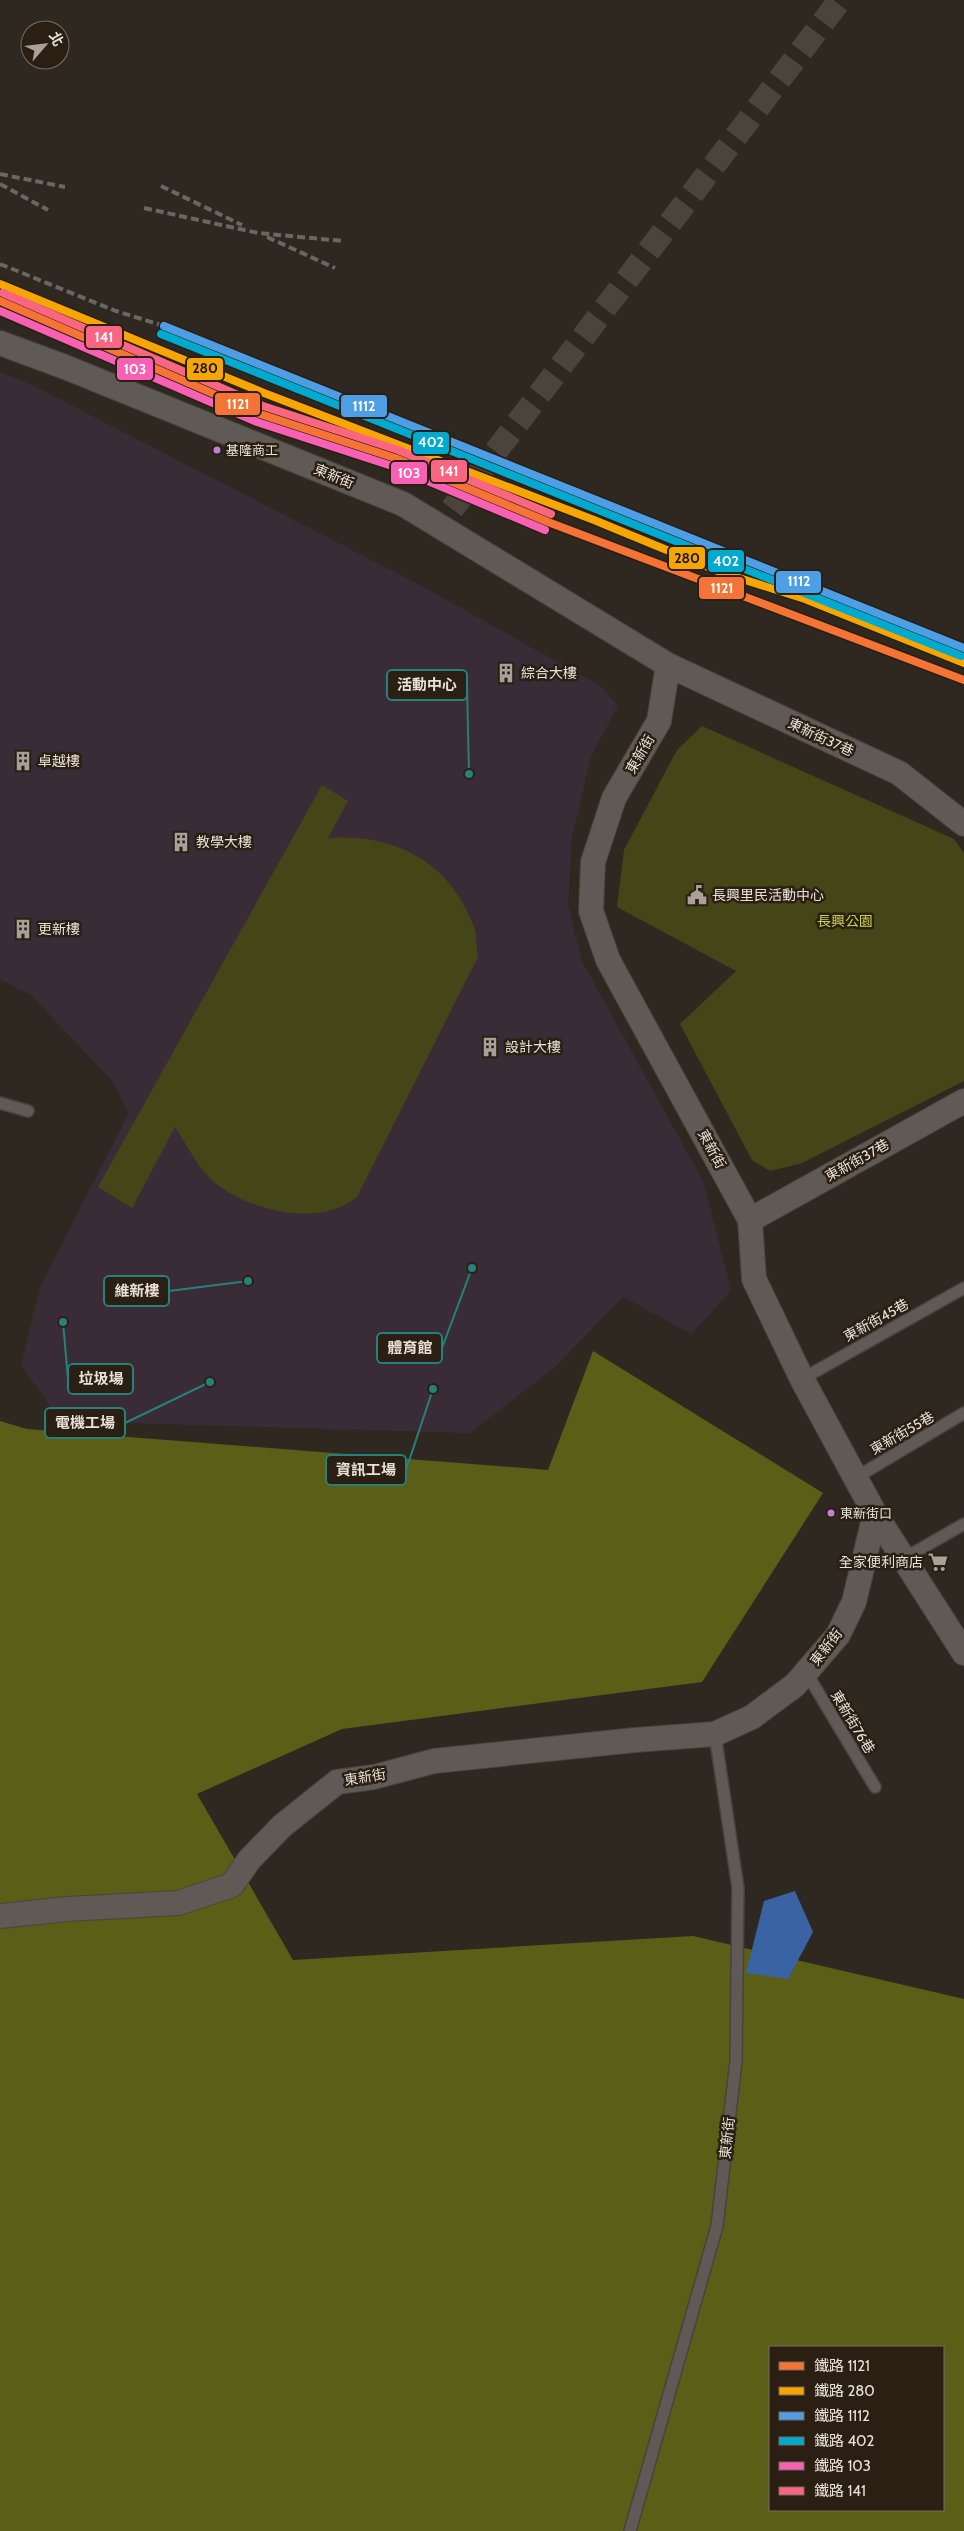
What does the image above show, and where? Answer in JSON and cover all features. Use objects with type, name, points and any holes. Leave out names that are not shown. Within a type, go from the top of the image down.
[{"type":"street","name":"東新街","points":[[0,343],[65,367],[403,504],[447,518],[668,665],[659,722],[614,798],[593,862],[591,910],[608,960],[750,1220],[754,1279],[802,1378],[875,1514],[964,1653]]},
{"type":"street","name":"東新街37巷","points":[[668,665],[899,773],[964,824]]},
{"type":"street","name":"東新街37巷","points":[[750,1220],[964,1101]]},
{"type":"street","name":"東新街","points":[[0,1916],[67,1909],[178,1903],[232,1885],[249,1860],[282,1826],[336,1782],[374,1777],[434,1761],[635,1740],[715,1734],[752,1717],[795,1685],[838,1635],[854,1602],[875,1514]]},
{"type":"lane","points":[[0,1103],[28,1112]]},
{"type":"lane","name":"東新街45巷","points":[[802,1378],[964,1288]]},
{"type":"lane","name":"東新街55巷","points":[[854,1478],[964,1413]]},
{"type":"lane","points":[[903,1559],[964,1524]]},
{"type":"lane","name":"東新街76巷","points":[[806,1672],[875,1787]]},
{"type":"lane","name":"東新街","points":[[630,2531],[718,2226],[736,2061],[738,1888],[715,1734]]},
{"type":"shaded area","name":"基隆商工","points":[[0,372],[34,386],[418,584],[602,687],[618,706],[591,756],[572,837],[568,905],[582,961],[703,1181],[731,1290],[692,1334],[623,1297],[554,1368],[470,1433],[61,1421],[21,1365],[40,1288],[128,1114],[115,1084],[31,995],[0,979]]},
{"type":"shaded area","points":[[593,1351],[823,1493],[702,1682],[342,1729],[197,1794],[293,1960],[693,1936],[964,1999],[964,2531],[0,2531],[0,1421],[27,1429],[548,1470]]},
{"type":"green space","name":"長興公園","points":[[702,726],[954,839],[964,853],[964,1081],[802,1163],[770,1171],[752,1160],[680,1024],[736,971],[617,907],[624,850],[677,750]]},
{"type":"green space","points":[[322,785],[348,801],[328,838],[353,838],[376,841],[397,847],[417,856],[435,869],[464,904],[476,934],[478,957],[357,1197],[337,1208],[305,1214],[270,1209],[252,1204],[221,1187],[209,1177],[175,1127],[132,1208],[98,1187]]},
{"type":"water","points":[[795,1891],[813,1932],[788,1979],[746,1973],[764,1901]]},
{"type":"tunnel","points":[[452,509],[840,0]]},
{"type":"railway","points":[[0,174],[65,187]]},
{"type":"railway","points":[[0,184],[48,210]]},
{"type":"railway","points":[[161,186],[242,225]]},
{"type":"railway","points":[[144,208],[258,233],[343,241]]},
{"type":"railway","points":[[267,237],[335,268]]},
{"type":"railway","points":[[0,264],[116,311],[164,326]]},
{"type":"railway","points":[[924,647],[964,660]]},
{"type":"rail line","name":"280","points":[[0,284],[264,393],[594,520],[720,572],[805,599],[964,663]]},
{"type":"rail line","name":"141","points":[[3,293],[263,406],[398,450],[551,514]]},
{"type":"rail line","name":"1121","points":[[0,301],[260,414],[395,458],[548,522],[964,680]]},
{"type":"rail line","name":"103","points":[[0,311],[257,422],[392,466],[545,530]]},
{"type":"rail line","name":"1112","points":[[164,326],[964,648]]},
{"type":"rail line","name":"402","points":[[161,334],[961,656]]},
{"type":"place","name":"基隆商工","points":[[217,450]]},
{"type":"place","name":"綜合大樓","points":[[506,673]]},
{"type":"place","name":"卓越樓","points":[[23,761]]},
{"type":"place","name":"活動中心","points":[[469,774]]},
{"type":"place","name":"教學大樓","points":[[181,842]]},
{"type":"place","name":"長興里民活動中心","points":[[697,895]]},
{"type":"place","name":"更新樓","points":[[23,929]]},
{"type":"place","name":"設計大樓","points":[[490,1047]]},
{"type":"place","name":"體育館","points":[[472,1268]]},
{"type":"place","name":"維新樓","points":[[248,1281]]},
{"type":"place","name":"垃圾場","points":[[63,1322]]},
{"type":"place","name":"電機工場","points":[[210,1382]]},
{"type":"place","name":"資訊工場","points":[[433,1389]]},
{"type":"place","name":"東新街口","points":[[831,1513]]},
{"type":"place","name":"全家便利商店","points":[[938,1562]]}]
